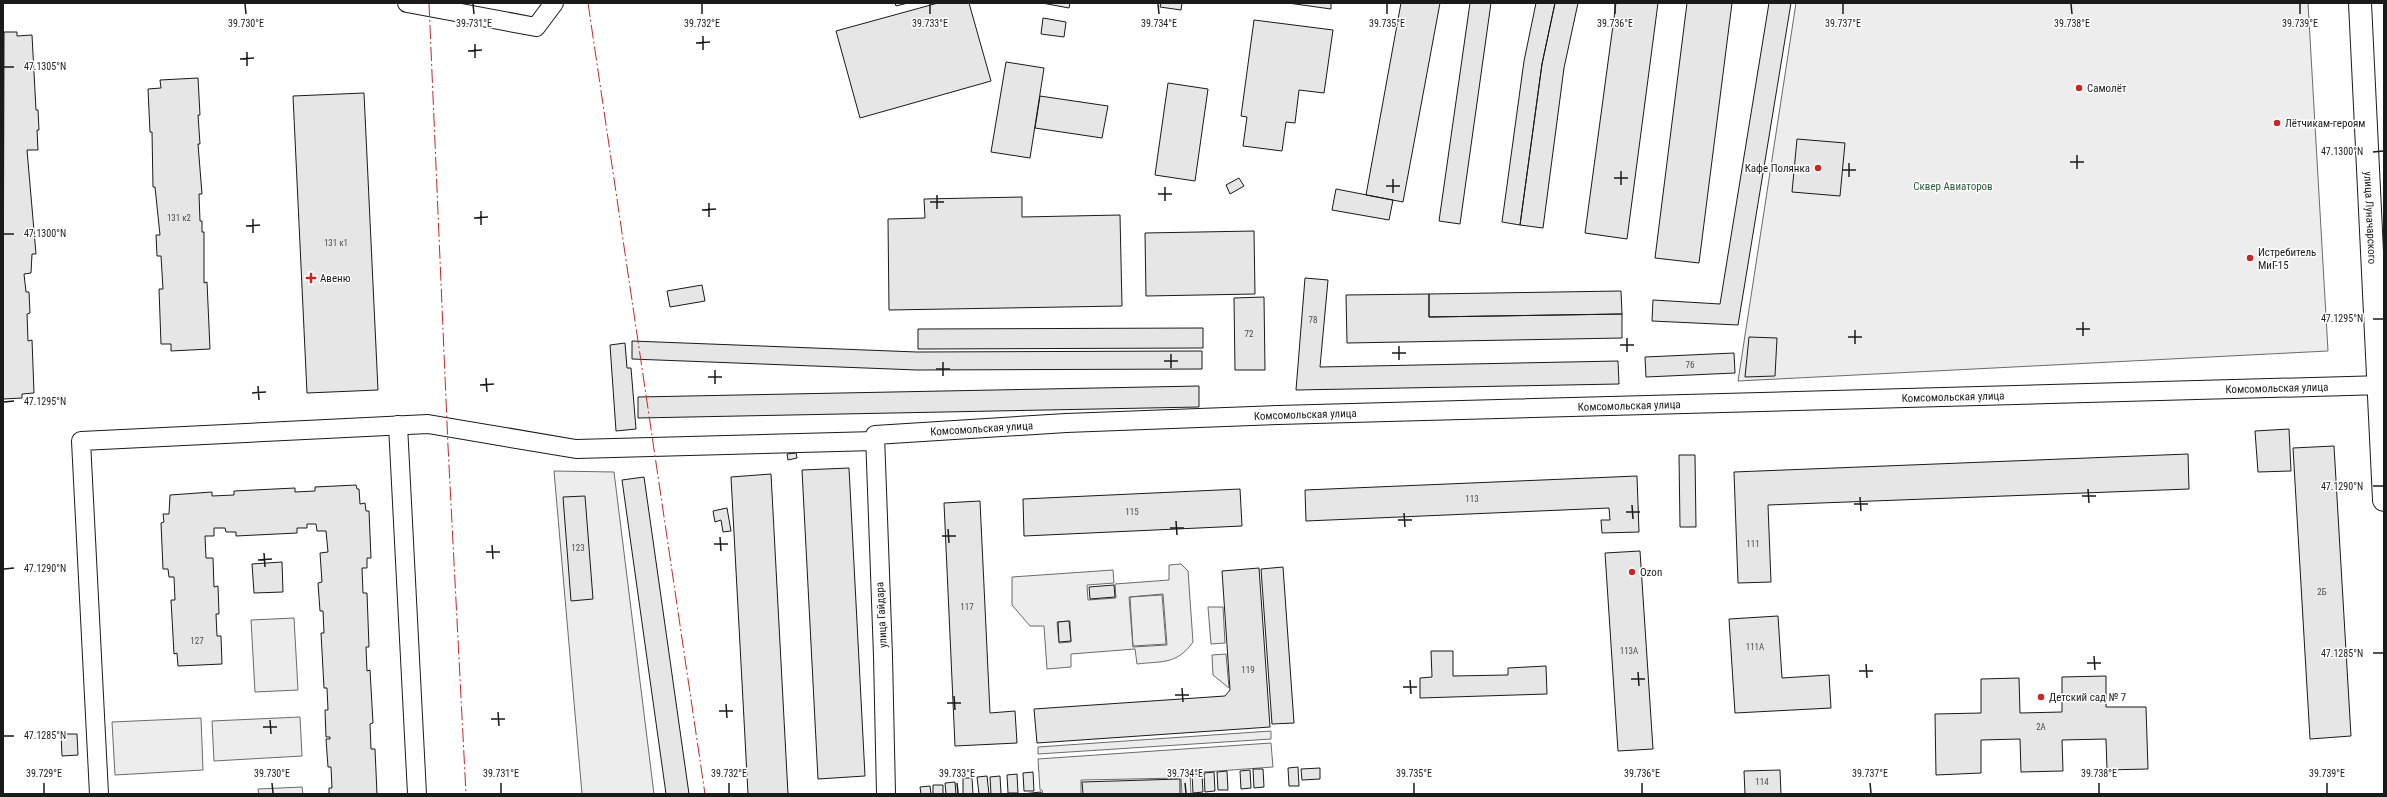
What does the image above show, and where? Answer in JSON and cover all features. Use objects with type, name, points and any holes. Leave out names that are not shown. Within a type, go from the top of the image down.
[{"type":"street","points":[[407,3],[536,27],[554,3]]},
{"type":"street","name":"улица Луначарского","points":[[2360,3],[2381,385],[2384,500]]},
{"type":"street","name":"Комсомольская улица","points":[[99,794],[80,441],[428,424],[576,449],[875,438],[1066,423],[1278,415],[2381,385]]},
{"type":"street","points":[[398,425],[417,794]]},
{"type":"street","name":"улица Гайдара","points":[[875,438],[883,656],[886,794]]},
{"type":"green space","name":"Сквер Авиаторов","points":[[1796,3],[2308,3],[2328,351],[1738,381]]},
{"type":"green space","points":[[554,471],[614,472],[654,794],[582,794]]},
{"type":"green space","points":[[1181,564],[1188,571],[1193,642],[1181,655],[1161,662],[1137,664],[1135,649],[1071,654],[1071,667],[1047,669],[1044,626],[1030,626],[1012,605],[1012,577],[1113,570],[1114,583],[1087,585],[1088,600],[1116,598],[1115,584],[1169,580],[1169,565]],"holes":[[[1163,594],[1167,645],[1133,647],[1129,597]],[[1070,621],[1071,642],[1059,643],[1057,622]]]},
{"type":"green space","points":[[1162,595],[1166,644],[1133,646],[1130,597]]},
{"type":"green space","points":[[1208,607],[1223,607],[1225,643],[1211,644]]},
{"type":"green space","points":[[294,618],[298,690],[255,692],[251,620]]},
{"type":"green space","points":[[1226,654],[1229,688],[1213,675],[1212,655]]},
{"type":"green space","points":[[300,717],[302,756],[214,761],[212,721]]},
{"type":"green space","points":[[201,718],[203,770],[115,775],[112,722]]},
{"type":"green space","points":[[1271,731],[1271,739],[1038,754],[1038,747]]},
{"type":"green space","points":[[1271,743],[1273,767],[1190,773],[1191,794],[1182,794],[1181,778],[1081,780],[1081,794],[1043,794],[1042,790],[1040,790],[1038,759]]},
{"type":"green space","points":[[302,787],[303,794],[259,794],[258,789]]},
{"type":"building","points":[[895,3],[908,3],[896,6]]},
{"type":"building","points":[[938,3],[969,3],[991,81],[860,118],[836,31]]},
{"type":"building","points":[[1042,3],[1070,3],[1069,8]]},
{"type":"building","points":[[1161,3],[1182,3],[1181,10],[1160,7]]},
{"type":"building","points":[[1288,3],[1331,3],[1331,9]]},
{"type":"building","points":[[1401,3],[1440,3],[1403,202],[1366,195]]},
{"type":"building","points":[[1470,3],[1491,3],[1460,224],[1439,221]]},
{"type":"building","points":[[1536,3],[1555,3],[1542,64],[1520,225],[1502,222],[1524,61]]},
{"type":"building","points":[[1555,3],[1578,3],[1564,68],[1543,228],[1520,225],[1542,64]]},
{"type":"building","points":[[1616,3],[1658,3],[1627,239],[1585,233]]},
{"type":"building","points":[[1687,3],[1732,3],[1699,263],[1655,258]]},
{"type":"building","points":[[1769,3],[1791,3],[1738,325],[1652,321],[1653,300],[1720,304]]},
{"type":"building","points":[[1043,18],[1066,22],[1064,37],[1041,34]]},
{"type":"building","points":[[1254,20],[1333,30],[1324,93],[1299,90],[1295,123],[1286,122],[1282,151],[1243,146],[1247,117],[1241,116]]},
{"type":"building","points":[[4,32],[17,32],[17,36],[32,35],[36,110],[38,110],[39,130],[37,130],[38,150],[27,150],[36,254],[32,254],[31,273],[24,274],[26,292],[29,292],[30,313],[27,314],[28,341],[32,340],[34,393],[22,394],[22,398],[3,399]]},
{"type":"building","points":[[1006,62],[1044,68],[1030,158],[991,152]]},
{"type":"building","points":[[198,78],[200,144],[198,144],[202,194],[199,194],[200,221],[202,221],[202,232],[204,232],[204,283],[207,282],[210,349],[171,351],[171,344],[161,344],[159,289],[163,289],[161,256],[157,256],[156,235],[160,235],[155,187],[153,187],[152,132],[150,132],[148,89],[161,88],[160,80]]},
{"type":"building","points":[[1168,83],[1208,89],[1195,181],[1155,175]]},
{"type":"building","points":[[364,93],[378,390],[307,393],[293,96]]},
{"type":"building","points":[[1040,96],[1108,106],[1102,138],[1035,128]]},
{"type":"building","name":"Кафе Полянка","points":[[1797,139],[1845,143],[1840,196],[1792,192]]},
{"type":"building","points":[[1239,178],[1244,186],[1230,194],[1226,185]]},
{"type":"building","points":[[1336,189],[1393,200],[1389,220],[1332,210]]},
{"type":"building","points":[[1022,197],[1022,217],[1120,215],[1122,306],[889,310],[888,219],[925,218],[924,199]]},
{"type":"building","points":[[1254,231],[1255,294],[1146,296],[1145,233]]},
{"type":"building","points":[[1305,278],[1328,280],[1320,367],[1618,361],[1619,384],[1296,390]]},
{"type":"building","points":[[702,285],[705,301],[670,307],[667,291]]},
{"type":"building","points":[[1621,291],[1622,314],[1429,317],[1429,294]]},
{"type":"building","points":[[1429,294],[1429,317],[1622,314],[1622,338],[1347,343],[1346,295]]},
{"type":"building","points":[[1264,297],[1265,370],[1235,370],[1234,298]]},
{"type":"building","points":[[1203,328],[1203,348],[918,349],[918,329]]},
{"type":"building","points":[[1749,337],[1777,338],[1775,376],[1745,377]]},
{"type":"building","points":[[632,341],[917,352],[1202,351],[1202,369],[917,370],[632,359]]},
{"type":"building","points":[[625,343],[627,368],[631,368],[636,429],[616,431],[610,345]]},
{"type":"building","points":[[1734,353],[1735,373],[1646,377],[1645,357]]},
{"type":"building","points":[[1199,386],[1199,407],[638,418],[638,397]]},
{"type":"building","points":[[2289,429],[2291,471],[2258,472],[2255,431]]},
{"type":"building","points":[[2334,446],[2351,736],[2310,739],[2293,448]]},
{"type":"building","points":[[796,453],[797,458],[788,460],[787,454]]},
{"type":"building","points":[[2188,454],[2189,489],[1768,505],[1771,582],[1738,583],[1734,472]]},
{"type":"building","points":[[1679,455],[1695,455],[1696,527],[1680,527]]},
{"type":"building","points":[[849,468],[865,776],[818,779],[802,470]]},
{"type":"building","points":[[771,474],[788,794],[748,794],[731,477]]},
{"type":"building","points":[[1637,476],[1639,532],[1602,533],[1601,520],[1610,520],[1609,508],[1306,521],[1305,490]]},
{"type":"building","points":[[644,477],[689,794],[666,794],[622,480]]},
{"type":"building","points":[[356,485],[357,489],[359,489],[360,504],[365,503],[366,511],[369,511],[371,558],[367,558],[367,568],[362,568],[363,593],[367,593],[369,647],[366,647],[367,671],[370,670],[373,723],[370,724],[371,749],[375,749],[377,794],[329,794],[329,788],[332,788],[331,767],[328,767],[326,739],[330,739],[330,737],[326,737],[325,710],[328,710],[327,688],[324,688],[321,633],[324,633],[323,611],[320,611],[318,583],[322,582],[320,553],[328,552],[326,531],[317,531],[316,524],[307,524],[307,528],[297,528],[297,533],[236,536],[236,532],[226,532],[225,528],[214,528],[214,536],[205,536],[206,558],[213,558],[214,587],[218,586],[219,614],[216,614],[217,636],[221,636],[222,664],[178,666],[177,653],[174,654],[171,600],[175,600],[174,577],[169,577],[168,569],[163,569],[161,523],[164,522],[163,514],[169,514],[170,495],[212,492],[212,496],[234,495],[234,491],[295,488],[295,492],[315,491],[315,487]]},
{"type":"building","points":[[1240,489],[1242,526],[1024,536],[1023,499]]},
{"type":"building","points":[[585,496],[593,599],[571,601],[563,497]]},
{"type":"building","points":[[980,501],[990,713],[1015,711],[1017,743],[955,746],[944,503]]},
{"type":"building","points":[[727,508],[731,531],[723,532],[721,520],[715,522],[713,511]]},
{"type":"building","points":[[1640,551],[1653,749],[1618,751],[1605,553]]},
{"type":"building","points":[[282,562],[283,592],[254,593],[252,564]]},
{"type":"building","points":[[1283,567],[1294,723],[1272,724],[1261,569]]},
{"type":"building","points":[[1259,568],[1270,727],[1037,743],[1034,709],[1225,696],[1230,690],[1222,571]]},
{"type":"building","points":[[1114,585],[1115,597],[1090,599],[1089,587]]},
{"type":"building","points":[[1778,616],[1782,678],[1829,675],[1831,708],[1735,713],[1729,619]]},
{"type":"building","points":[[1069,621],[1071,641],[1059,642],[1058,622]]},
{"type":"building","points":[[1431,651],[1453,651],[1453,676],[1508,675],[1508,668],[1546,666],[1547,694],[1420,698],[1420,678],[1432,677]]},
{"type":"building","points":[[2106,676],[2106,707],[2146,707],[2148,769],[2107,770],[2106,739],[2062,740],[2063,771],[2021,772],[2020,739],[1981,740],[1981,773],[1936,775],[1935,714],[1981,713],[1981,679],[2019,678],[2020,713],[2062,712],[2062,677]]},
{"type":"building","points":[[61,734],[77,734],[78,755],[62,756]]},
{"type":"building","points":[[1298,767],[1299,786],[1289,786],[1288,768]]},
{"type":"building","points":[[1320,768],[1320,779],[1302,780],[1301,769]]},
{"type":"building","points":[[1253,769],[1263,769],[1264,787],[1254,788]]},
{"type":"building","points":[[1250,770],[1251,788],[1241,789],[1240,771]]},
{"type":"building","points":[[1780,770],[1781,794],[1745,794],[1744,771]]},
{"type":"building","points":[[1227,771],[1228,790],[1218,790],[1217,772]]},
{"type":"building","points":[[1033,772],[1034,791],[1024,791],[1023,773]]},
{"type":"building","points":[[1214,772],[1215,791],[1205,792],[1204,773]]},
{"type":"building","points":[[1017,774],[1018,793],[1008,793],[1007,775]]},
{"type":"building","points":[[1192,774],[1202,774],[1203,792],[1193,793]]},
{"type":"building","points":[[987,776],[989,794],[979,794],[977,777]]},
{"type":"building","points":[[1000,776],[1001,794],[991,794],[990,777]]},
{"type":"building","points":[[963,778],[972,778],[973,794],[963,794]]},
{"type":"building","points":[[1180,779],[1180,794],[1083,794],[1082,782]]},
{"type":"building","points":[[955,782],[956,794],[946,794],[945,783]]},
{"type":"building","points":[[933,785],[943,785],[943,794],[933,794]]},
{"type":"building","points":[[930,786],[931,794],[921,794],[920,787]]},
{"type":"building","points":[[1041,792],[1041,794],[1022,794]]},
{"type":"power","points":[[429,3],[448,446],[466,794]]},
{"type":"power","points":[[588,3],[705,794]]},
{"type":"place","name":"Самолёт","points":[[2079,88]]},
{"type":"place","name":"Лётчикам-героям","points":[[2277,123]]},
{"type":"place","name":"Кафе Полянка","points":[[1818,168]]},
{"type":"place","name":"Истребитель МиГ-15","points":[[2250,258]]},
{"type":"place","name":"Авеню","points":[[311,278]]},
{"type":"place","name":"Ozon","points":[[1632,572]]},
{"type":"place","name":"Детский сад № 7","points":[[2041,697]]}]
